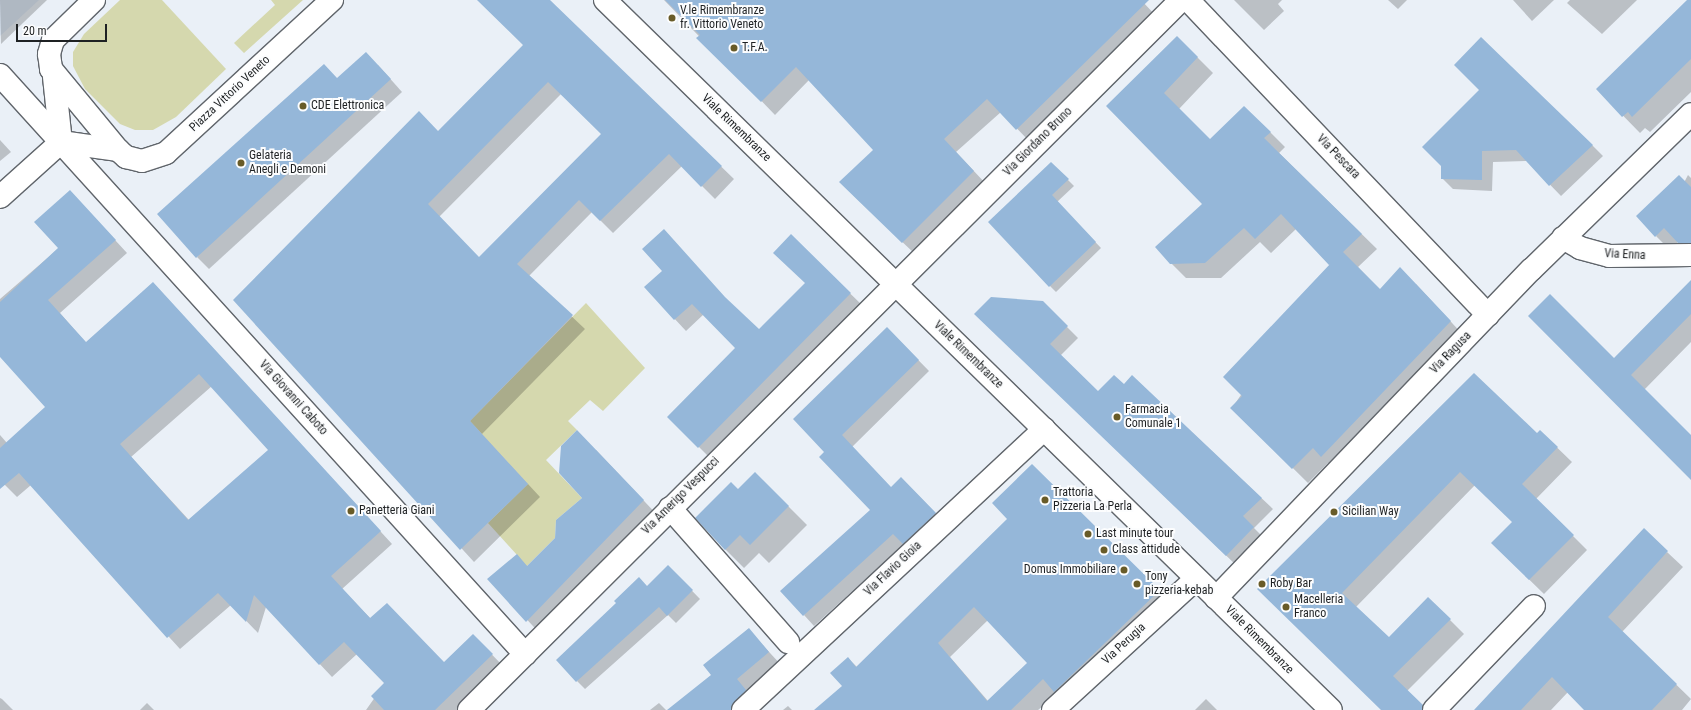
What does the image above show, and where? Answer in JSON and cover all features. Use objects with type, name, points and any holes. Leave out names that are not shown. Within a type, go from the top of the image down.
[{"type":"street","name":"Piazza Vittorio Veneto","points":[[94,0],[53,40],[49,61],[54,77],[61,142],[118,150]]},
{"type":"street","name":"Piazza Vittorio Veneto","points":[[54,77],[118,150],[126,157],[142,161],[166,153],[332,0]]},
{"type":"street","name":"Viale Rimembranze","points":[[605,0],[1330,710]]},
{"type":"street","name":"Via Giordano Bruno","points":[[895,283],[1181,0]]},
{"type":"street","name":"Via Pescara","points":[[1188,0],[1488,315]]},
{"type":"street","name":"Via Giovanni Caboto","points":[[0,75],[525,654]]},
{"type":"street","name":"Via Ragusa","points":[[1216,598],[1563,238],[1691,114]]},
{"type":"street","points":[[0,198],[61,142]]},
{"type":"street","name":"Via Enna","points":[[1563,238],[1580,248],[1609,256],[1691,255]]},
{"type":"street","name":"Via Amerigo Vespucci","points":[[469,710],[895,283]]},
{"type":"street","name":"Via Flavio Gioia","points":[[743,710],[1044,429]]},
{"type":"street","points":[[670,508],[788,642]]},
{"type":"street","name":"Via Perugia","points":[[1053,710],[1196,579]]},
{"type":"street","points":[[1434,710],[1534,606]]},
{"type":"shaded area","points":[[0,0],[39,0],[0,36]]},
{"type":"green space","points":[[120,0],[162,0],[226,69],[176,117],[153,130],[135,130],[120,124],[85,89],[73,66],[73,52],[84,34]]},
{"type":"green space","points":[[271,0],[303,0],[244,53],[234,43],[275,5]]},
{"type":"green space","points":[[586,303],[645,368],[603,411],[590,400],[568,421],[577,430],[546,460],[582,498],[556,520],[555,538],[527,566],[488,523],[528,484],[470,421]]},
{"type":"building","points":[[477,0],[550,0],[722,166],[701,187],[669,154],[600,221],[579,200],[517,264],[573,315],[470,421],[528,484],[460,550],[233,300],[419,111],[438,131],[523,45]],"holes":[[[548,82],[601,134],[479,257],[428,204]]]},
{"type":"building","points":[[665,0],[1149,0],[1016,130],[987,99],[944,139],[974,171],[902,243],[839,182],[873,150],[796,67],[761,102],[696,38],[700,35]]},
{"type":"building","points":[[1687,0],[1691,0],[1691,59],[1632,117],[1628,112],[1622,117],[1596,89]]},
{"type":"building","points":[[1177,36],[1198,57],[1164,93],[1210,139],[1244,106],[1271,132],[1264,138],[1362,234],[1343,252],[1380,289],[1400,267],[1451,321],[1321,457],[1313,448],[1292,469],[1230,408],[1242,396],[1223,377],[1331,263],[1329,265],[1281,214],[1255,239],[1244,228],[1205,263],[1170,264],[1155,247],[1202,204],[1106,106]]},
{"type":"building","points":[[1481,37],[1593,145],[1549,186],[1516,150],[1482,151],[1482,180],[1441,179],[1441,166],[1422,147],[1479,90],[1454,65]]},
{"type":"building","points":[[366,52],[391,79],[196,258],[157,214],[324,64],[337,78]]},
{"type":"building","points":[[1051,162],[1069,179],[1052,195],[1096,242],[1049,287],[988,222]]},
{"type":"building","points":[[1679,175],[1691,187],[1691,243],[1678,243],[1664,228],[1655,237],[1636,216]]},
{"type":"building","points":[[70,190],[116,240],[48,300],[86,342],[153,282],[381,531],[331,576],[370,618],[387,603],[444,662],[473,634],[493,654],[435,710],[384,710],[371,696],[384,683],[344,642],[319,665],[254,595],[246,622],[218,593],[167,638],[19,473],[0,489],[0,448],[45,407],[0,357],[0,302],[58,248],[34,222]],"holes":[[[199,374],[268,450],[188,520],[120,444]]]},
{"type":"building","points":[[664,229],[725,297],[759,329],[805,283],[773,253],[791,234],[851,293],[698,448],[667,417],[735,348],[692,304],[674,320],[644,287],[662,271],[642,249]]},
{"type":"building","points":[[1691,280],[1691,314],[1631,375],[1691,435],[1691,480],[1528,316],[1550,294],[1614,358]]},
{"type":"building","points":[[991,297],[1043,301],[1068,326],[1050,344],[1098,391],[1114,375],[1124,384],[1132,375],[1262,498],[1243,516],[1254,527],[1226,556],[974,314]]},
{"type":"building","points":[[887,327],[919,360],[842,435],[891,487],[901,477],[936,513],[903,544],[893,534],[803,616],[780,591],[870,510],[819,457],[824,452],[793,419]]},
{"type":"building","points":[[1474,373],[1537,433],[1540,430],[1558,447],[1522,484],[1574,535],[1529,580],[1491,543],[1512,522],[1460,472],[1342,593],[1389,637],[1428,597],[1451,619],[1393,676],[1423,705],[1422,710],[1381,710],[1257,589]]},
{"type":"building","points":[[577,430],[644,500],[526,622],[487,579],[517,554],[527,566],[555,538],[556,520],[582,498],[559,473],[561,446]]},
{"type":"building","points":[[1032,464],[1160,590],[1054,692],[1043,679],[1011,710],[814,710],[842,686],[830,673],[848,657],[856,667],[1007,519],[992,503]],"holes":[[[974,607],[1027,663],[987,701],[938,643]]]},
{"type":"building","points":[[755,472],[789,506],[750,545],[740,535],[725,550],[695,518],[731,482],[738,489]]},
{"type":"building","points":[[1644,528],[1668,551],[1608,617],[1677,684],[1652,710],[1584,710],[1552,677],[1521,710],[1474,710]]},
{"type":"building","points":[[668,565],[693,590],[667,616],[659,607],[576,682],[556,660],[616,603],[614,601],[639,577],[647,586]]},
{"type":"building","points":[[749,628],[769,652],[737,679],[746,690],[731,710],[667,710],[711,675],[703,665]]},
{"type":"place","name":"V.le Rimembranze fr. Vittorio Veneto","points":[[672,18]]},
{"type":"place","name":"T.F.A.","points":[[734,48]]},
{"type":"place","name":"CDE Elettronica","points":[[303,106]]},
{"type":"place","name":"Gelateria Anegli e Demoni","points":[[241,163]]},
{"type":"place","name":"Farmacia Comunale 1","points":[[1117,417]]},
{"type":"place","name":"Trattoria Pizzeria La Perla","points":[[1045,500]]},
{"type":"place","name":"Panetteria Giani","points":[[351,511]]},
{"type":"place","name":"Sicilian Way","points":[[1334,512]]},
{"type":"place","name":"Last minute tour","points":[[1088,534]]},
{"type":"place","name":"Class attidude","points":[[1104,550]]},
{"type":"place","name":"Domus Immobiliare","points":[[1124,570]]},
{"type":"place","name":"Tony pizzeria-kebab","points":[[1137,584]]},
{"type":"place","name":"Roby Bar","points":[[1262,584]]},
{"type":"place","name":"Macelleria Franco","points":[[1286,607]]}]
